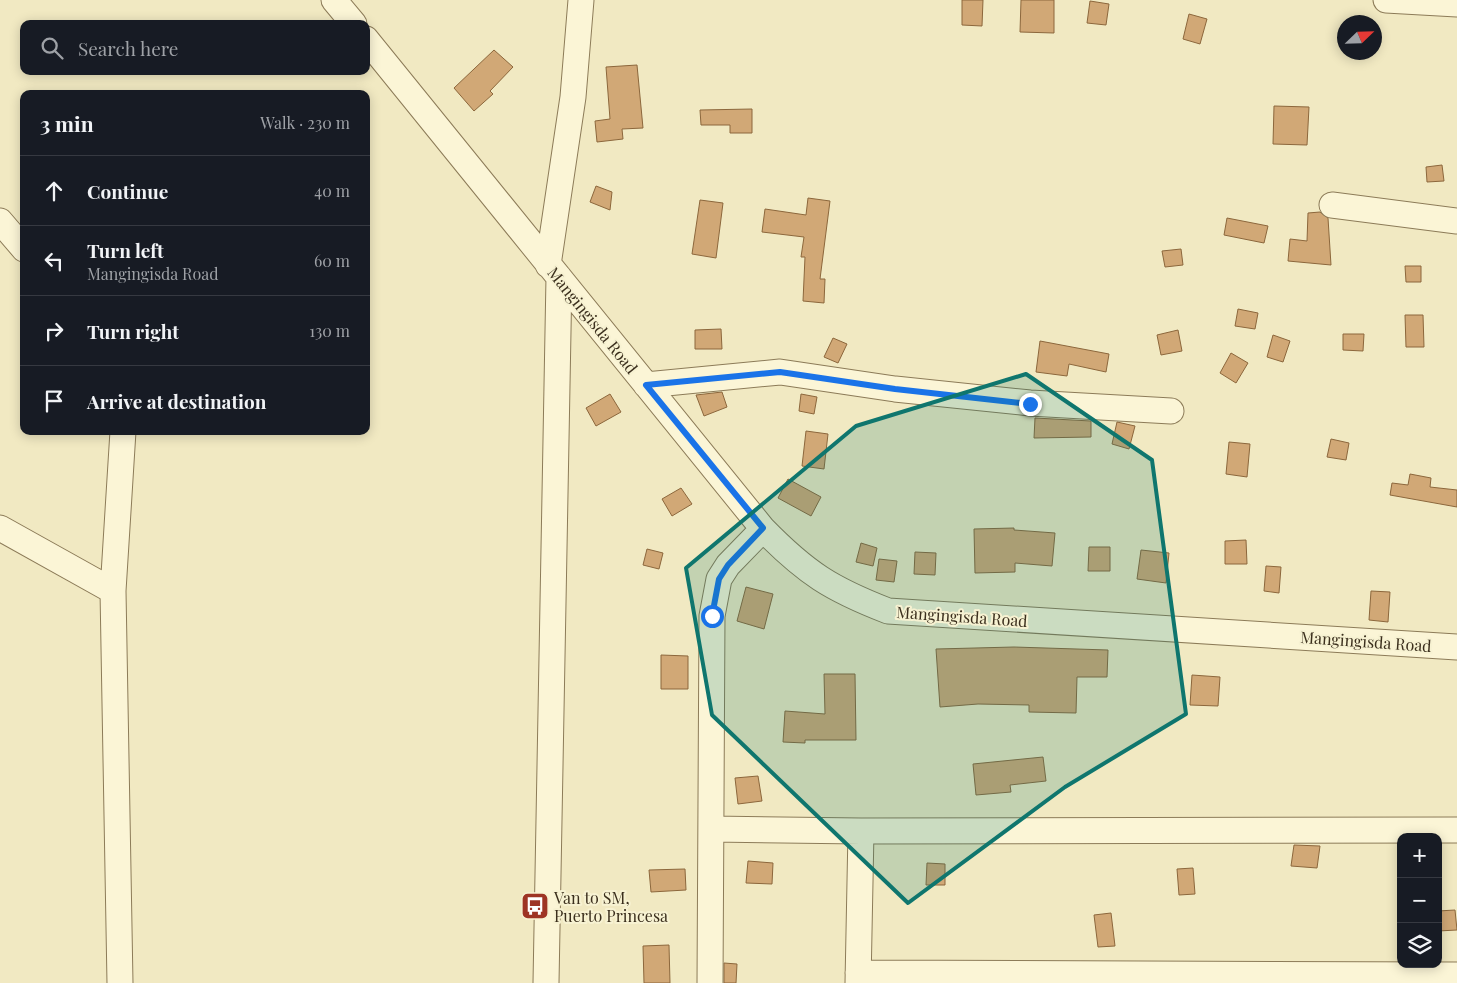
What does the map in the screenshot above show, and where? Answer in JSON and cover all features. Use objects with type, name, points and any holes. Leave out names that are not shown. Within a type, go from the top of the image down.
[{"type":"street","points":[[334,0],[351,20]]},
{"type":"street","points":[[546,983],[553,271],[573,97],[581,0]]},
{"type":"street","points":[[1386,0],[1457,4]]},
{"type":"street","name":"Mangingisda Road","points":[[370,44],[763,528],[789,556],[812,575],[848,596],[888,611],[1457,647]]},
{"type":"street","points":[[1332,205],[1457,221]]},
{"type":"street","points":[[0,221],[20,244]]},
{"type":"street","points":[[646,385],[780,372],[895,389],[1030,404],[1171,411]]},
{"type":"street","points":[[120,983],[113,591],[123,435]]},
{"type":"street","points":[[0,528],[113,591]]},
{"type":"street","points":[[710,983],[712,616],[719,579],[728,565],[763,528]]},
{"type":"street","points":[[712,829],[861,831],[1457,830]]},
{"type":"street","points":[[861,831],[858,978],[1457,975]]},
{"type":"highlighted area","points":[[1026,374],[1152,460],[1186,714],[1065,787],[908,903],[712,715],[686,568],[856,426]]},
{"type":"building","points":[[962,0],[983,0],[982,26],[962,25]]},
{"type":"building","points":[[1021,0],[1054,0],[1054,33],[1020,32]]},
{"type":"building","points":[[1090,1],[1109,4],[1106,25],[1087,23]]},
{"type":"building","points":[[1189,14],[1207,19],[1200,44],[1183,39]]},
{"type":"building","points":[[494,50],[513,67],[490,91],[493,94],[474,111],[454,88]]},
{"type":"building","points":[[637,65],[643,128],[622,129],[623,139],[597,142],[595,121],[610,119],[606,67]]},
{"type":"building","points":[[1274,106],[1309,107],[1307,145],[1273,144]]},
{"type":"building","points":[[752,109],[752,133],[730,133],[730,125],[701,125],[700,110]]},
{"type":"building","points":[[1442,165],[1444,181],[1427,182],[1426,167]]},
{"type":"building","points":[[596,186],[612,192],[610,210],[590,202]]},
{"type":"building","points":[[808,198],[830,201],[820,279],[825,279],[824,303],[803,301],[805,257],[801,257],[804,237],[762,232],[765,209],[806,215]]},
{"type":"building","points":[[700,200],[723,203],[716,258],[692,254]]},
{"type":"building","points":[[1320,212],[1328,218],[1331,265],[1288,261],[1290,239],[1307,241],[1308,213]]},
{"type":"building","points":[[1227,218],[1268,226],[1264,243],[1224,235]]},
{"type":"building","points":[[1181,249],[1183,265],[1165,267],[1162,251]]},
{"type":"building","points":[[1405,266],[1421,266],[1421,282],[1406,282]]},
{"type":"building","points":[[1238,309],[1258,313],[1255,329],[1235,326]]},
{"type":"building","points":[[1405,315],[1423,315],[1424,347],[1406,347]]},
{"type":"building","points":[[721,329],[722,349],[695,349],[695,330]]},
{"type":"building","points":[[1178,330],[1182,351],[1161,355],[1157,335]]},
{"type":"building","points":[[1343,334],[1364,334],[1363,351],[1343,350]]},
{"type":"building","points":[[1273,335],[1290,341],[1283,362],[1267,357]]},
{"type":"building","points":[[833,338],[847,344],[838,363],[824,357]]},
{"type":"building","points":[[1040,341],[1109,354],[1106,372],[1069,364],[1067,376],[1036,372]]},
{"type":"building","points":[[1231,353],[1248,363],[1236,383],[1220,373]]},
{"type":"building","points":[[722,392],[727,407],[704,416],[696,395]]},
{"type":"building","points":[[610,394],[621,412],[596,426],[586,408]]},
{"type":"building","points":[[801,394],[817,397],[814,414],[799,411]]},
{"type":"building","points":[[1035,418],[1091,421],[1091,437],[1034,438]]},
{"type":"building","points":[[1117,422],[1135,426],[1129,449],[1112,444]]},
{"type":"building","points":[[806,431],[828,434],[824,469],[802,466]]},
{"type":"building","points":[[1331,439],[1349,443],[1346,460],[1327,457]]},
{"type":"building","points":[[1229,442],[1250,444],[1247,477],[1226,474]]},
{"type":"building","points":[[1410,474],[1431,478],[1430,487],[1457,490],[1457,507],[1390,495],[1392,483],[1408,485]]},
{"type":"building","points":[[788,479],[821,497],[811,516],[778,498]]},
{"type":"building","points":[[681,488],[692,504],[672,516],[662,499]]},
{"type":"building","points":[[1014,528],[1014,530],[1055,533],[1052,566],[1015,563],[1015,572],[975,573],[974,529]]},
{"type":"building","points":[[1246,540],[1247,564],[1225,564],[1225,541]]},
{"type":"building","points":[[861,543],[877,548],[873,566],[856,562]]},
{"type":"building","points":[[1089,547],[1110,547],[1110,571],[1088,571]]},
{"type":"building","points":[[647,549],[663,553],[659,569],[643,565]]},
{"type":"building","points":[[1141,550],[1169,553],[1166,583],[1137,579]]},
{"type":"building","points":[[915,552],[936,553],[935,575],[914,574]]},
{"type":"building","points":[[879,559],[897,561],[894,582],[876,580]]},
{"type":"building","points":[[1266,566],[1281,567],[1279,593],[1264,591]]},
{"type":"building","points":[[746,587],[773,594],[764,629],[737,621]]},
{"type":"building","points":[[1371,591],[1390,592],[1388,622],[1369,620]]},
{"type":"building","points":[[1014,647],[1108,650],[1107,677],[1077,677],[1076,713],[1029,712],[1029,705],[978,704],[940,707],[936,649]]},
{"type":"building","points":[[661,655],[688,656],[688,689],[661,689]]},
{"type":"building","points":[[824,674],[855,674],[856,740],[805,740],[805,743],[783,742],[785,711],[825,714]]},
{"type":"building","points":[[1192,675],[1220,677],[1218,706],[1190,705]]},
{"type":"building","points":[[1043,757],[1046,781],[1010,785],[1011,792],[976,795],[973,764]]},
{"type":"building","points":[[758,776],[762,801],[738,804],[735,778]]},
{"type":"building","points":[[1294,845],[1320,846],[1317,868],[1291,866]]},
{"type":"building","points":[[748,861],[773,863],[772,884],[746,883]]},
{"type":"building","points":[[927,863],[945,864],[945,885],[926,885]]},
{"type":"building","points":[[1193,868],[1195,894],[1179,895],[1177,869]]},
{"type":"building","points":[[685,869],[686,890],[651,892],[649,870]]},
{"type":"building","points":[[1455,910],[1457,930],[1442,931],[1442,911]]},
{"type":"building","points":[[1111,913],[1115,946],[1098,947],[1094,915]]},
{"type":"building","points":[[669,945],[670,983],[644,983],[643,946]]},
{"type":"building","points":[[724,963],[737,964],[736,983],[724,983]]},
{"type":"place","name":"Van to SM, Puerto Princesa","points":[[535,906]]},
{"type":"route","points":[[712,616],[719,579],[728,565],[763,528],[646,385],[780,372],[895,389],[1030,404]]}]
